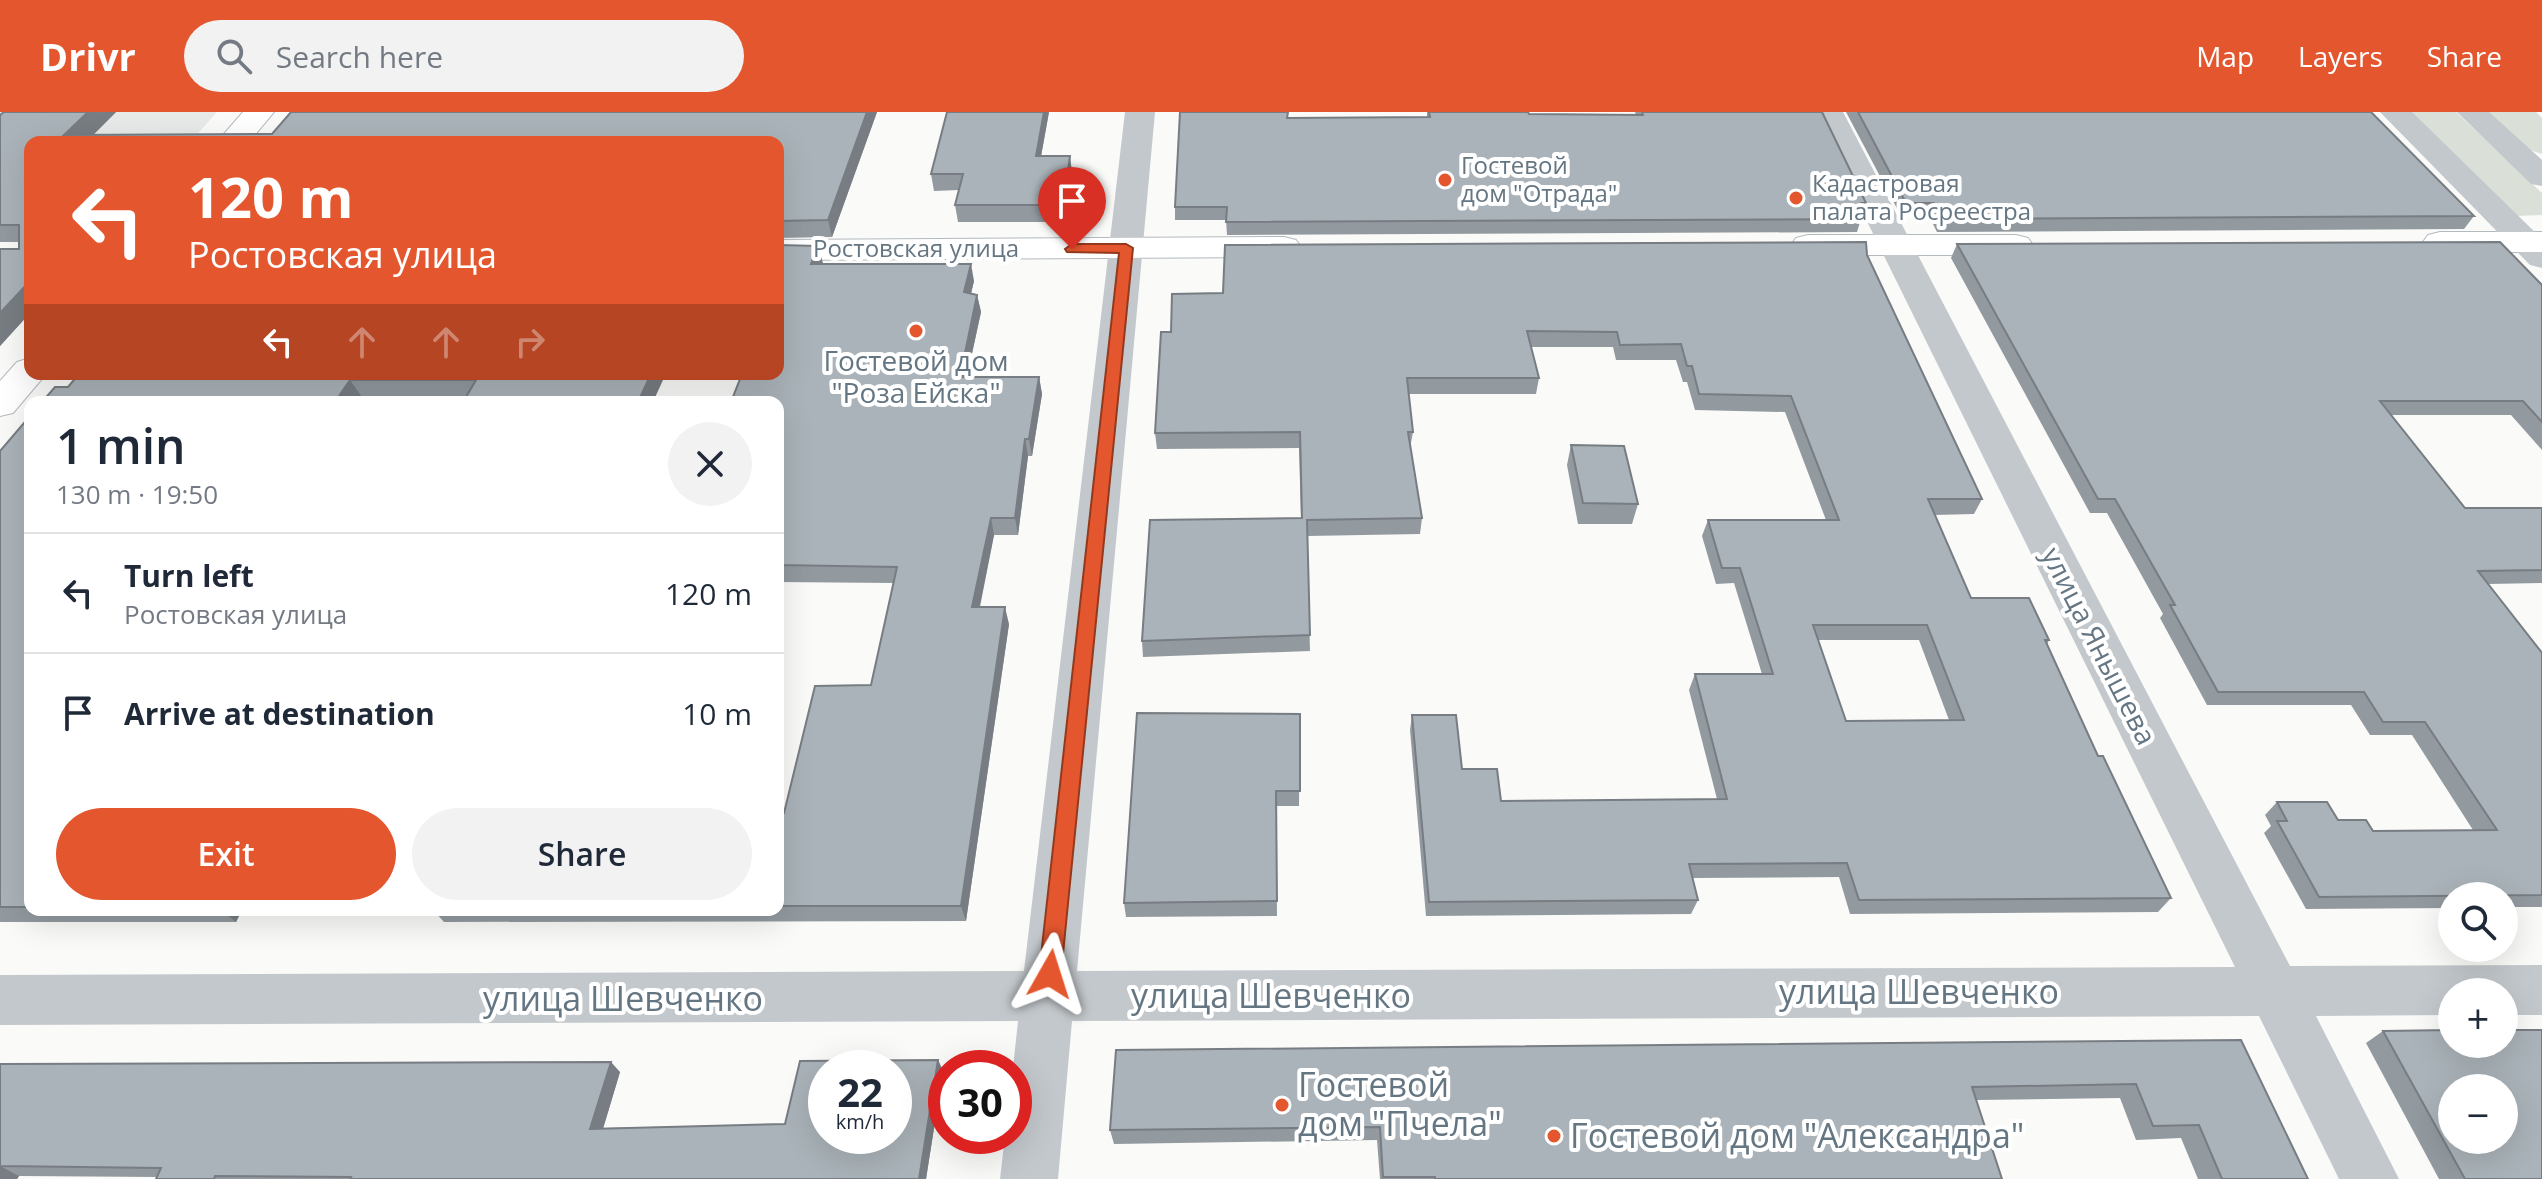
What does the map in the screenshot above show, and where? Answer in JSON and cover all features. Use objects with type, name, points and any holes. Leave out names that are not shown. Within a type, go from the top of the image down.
[{"type":"street","points":[[237,136],[259,112]]},
{"type":"street","points":[[1029,1179],[1140,112]]},
{"type":"street","name":"улица Янышева","points":[[1828,112],[2370,1179]]},
{"type":"street","points":[[2395,112],[2537,247]]},
{"type":"street","points":[[2472,112],[2542,177]]},
{"type":"street","points":[[2411,243],[2537,247]]},
{"type":"street","points":[[1779,245],[2051,245]]},
{"type":"street","name":"Ростовская улица","points":[[784,250],[1320,247]]},
{"type":"street","points":[[0,404],[24,377]]},
{"type":"street","name":"улица Шевченко","points":[[0,1000],[2542,990]]},
{"type":"shaded area","points":[[0,112],[217,112],[195,136],[24,136],[24,159],[0,227]]},
{"type":"shaded area","points":[[2408,112],[2456,112],[2542,193],[2542,215],[2514,216]]},
{"type":"shaded area","points":[[2485,112],[2536,112],[2542,118],[2542,154],[2524,148]]},
{"type":"building","points":[[4,112],[88,112],[64,135],[272,134],[291,112],[867,112],[828,220],[784,221],[784,136],[24,136],[24,287],[0,313],[0,249],[19,249],[19,225],[0,225],[0,115]]},
{"type":"building","points":[[947,112],[1044,112],[1036,156],[1070,156],[1063,205],[955,205],[963,174],[931,174]]},
{"type":"building","points":[[1180,112],[1288,112],[1287,118],[1430,117],[1429,112],[1643,115],[1642,112],[1822,112],[1866,203],[1861,203],[1862,219],[1226,222],[1227,207],[1175,207]]},
{"type":"building","points":[[1858,112],[2371,112],[2474,216],[1943,219],[1934,203],[1906,203]]},
{"type":"building","points":[[1866,242],[1867,255],[1982,499],[1928,499],[1971,598],[2029,598],[2098,756],[2103,756],[2171,898],[1859,900],[1847,863],[1689,864],[1698,900],[1429,902],[1412,715],[1456,715],[1462,769],[1497,769],[1501,801],[1727,799],[1695,674],[1773,674],[1740,568],[1722,568],[1708,520],[1839,520],[1791,396],[1699,394],[1692,366],[1687,366],[1681,344],[1620,345],[1617,332],[1527,331],[1539,378],[1407,378],[1413,432],[1408,432],[1422,518],[1307,520],[1310,635],[1142,641],[1150,520],[1302,518],[1300,432],[1155,433],[1161,332],[1171,332],[1172,294],[1223,293],[1225,245]],"holes":[[[1813,625],[1927,625],[1964,720],[1846,721]]]},
{"type":"building","points":[[2500,242],[2542,285],[2542,422],[2523,401],[2380,401],[2465,508],[2542,508],[2542,570],[2478,571],[2542,653],[2542,895],[2518,895],[2518,882],[2438,882],[2438,896],[2319,897],[2277,821],[2287,821],[2277,802],[2327,802],[2338,820],[2366,820],[2373,831],[2497,830],[2425,722],[2383,722],[2364,692],[2218,692],[2170,605],[2175,605],[2115,499],[2098,499],[1957,244]]},
{"type":"building","points":[[784,245],[818,246],[811,264],[971,264],[964,292],[977,295],[960,377],[1039,377],[1029,439],[1025,439],[1015,518],[991,518],[972,607],[1005,607],[961,906],[784,906],[784,813],[815,686],[871,685],[897,567],[784,565],[784,396],[733,396],[740,380],[784,380]]},
{"type":"building","points":[[74,380],[350,380],[339,396],[47,396],[55,387],[68,387]]},
{"type":"building","points":[[476,380],[648,380],[641,396],[467,396]]},
{"type":"building","points":[[24,423],[24,907],[0,907],[0,451]]},
{"type":"building","points":[[1571,445],[1624,446],[1638,504],[1583,503]]},
{"type":"building","points":[[1137,713],[1300,714],[1300,791],[1276,791],[1277,901],[1124,903]]},
{"type":"building","points":[[2438,1030],[2438,1058],[2518,1058],[2518,1030],[2542,1030],[2542,1179],[2465,1179],[2451,1154],[2518,1154],[2518,1074],[2438,1074],[2438,1130],[2383,1031]]},
{"type":"building","points":[[2241,1040],[2308,1179],[2222,1179],[2199,1125],[2153,1126],[2136,1084],[1972,1087],[2002,1179],[1383,1177],[1380,1127],[1110,1130],[1116,1050]]},
{"type":"building","points":[[912,1060],[928,1060],[928,1123],[919,1179],[350,1179],[215,1176],[214,1179],[156,1179],[161,1168],[0,1166],[0,1064],[611,1062],[590,1129],[785,1124],[800,1061],[808,1061],[808,1154],[912,1154]]},
{"type":"place","name":"Гостевой дом \"Отрада\"","points":[[1445,180]]},
{"type":"place","name":"Кадастровая палата Росреестра","points":[[1796,198]]},
{"type":"place","name":"Гостевой дом \"Роза Ейска\"","points":[[916,331]]},
{"type":"place","name":"Гостевой дом \"Пчела\"","points":[[1282,1105]]},
{"type":"place","name":"Гостевой дом \"Александра\"","points":[[1554,1136]]},
{"type":"route","points":[[1050,974],[1126,248],[1072,249]]}]
